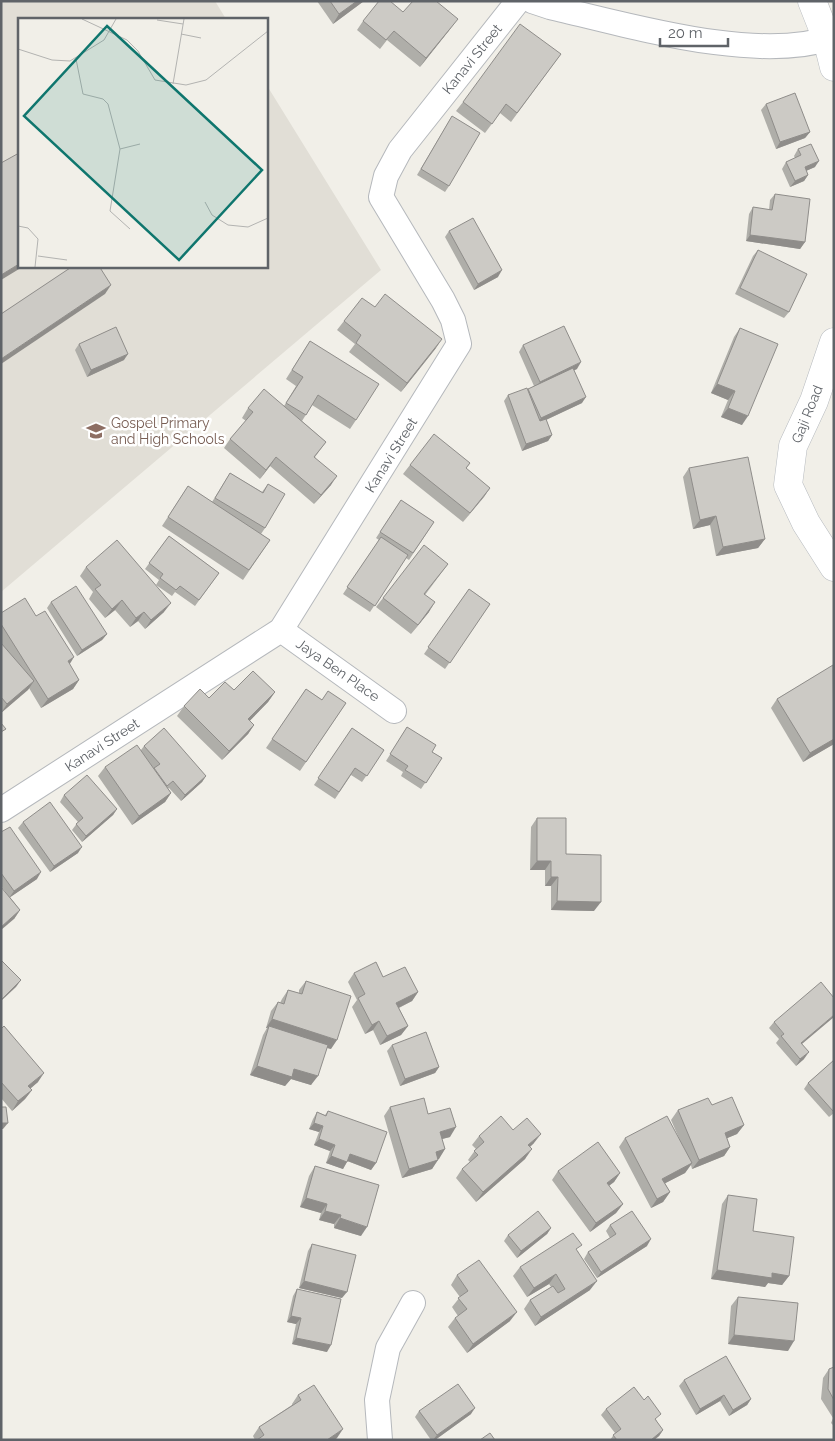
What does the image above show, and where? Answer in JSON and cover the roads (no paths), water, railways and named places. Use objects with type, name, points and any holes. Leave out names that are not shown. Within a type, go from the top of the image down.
[{"type":"street","name":"Kanavi Street","points":[[1,810],[281,630],[459,344],[453,320],[443,300],[381,197],[386,176],[400,150],[518,1]]},
{"type":"street","points":[[532,1],[550,7],[681,36],[748,46],[796,46],[830,38]]},
{"type":"street","points":[[812,1],[830,38],[834,67]]},
{"type":"street","name":"Gaji Road","points":[[834,342],[814,401],[793,446],[788,485],[806,523],[834,566]]},
{"type":"street","name":"Jaya Ben Place","points":[[281,630],[394,710]]},
{"type":"street","points":[[380,1440],[377,1400],[388,1348],[413,1303]]},
{"type":"place","name":"Gospel Primary and High Schools","points":[[96,431]]}]
